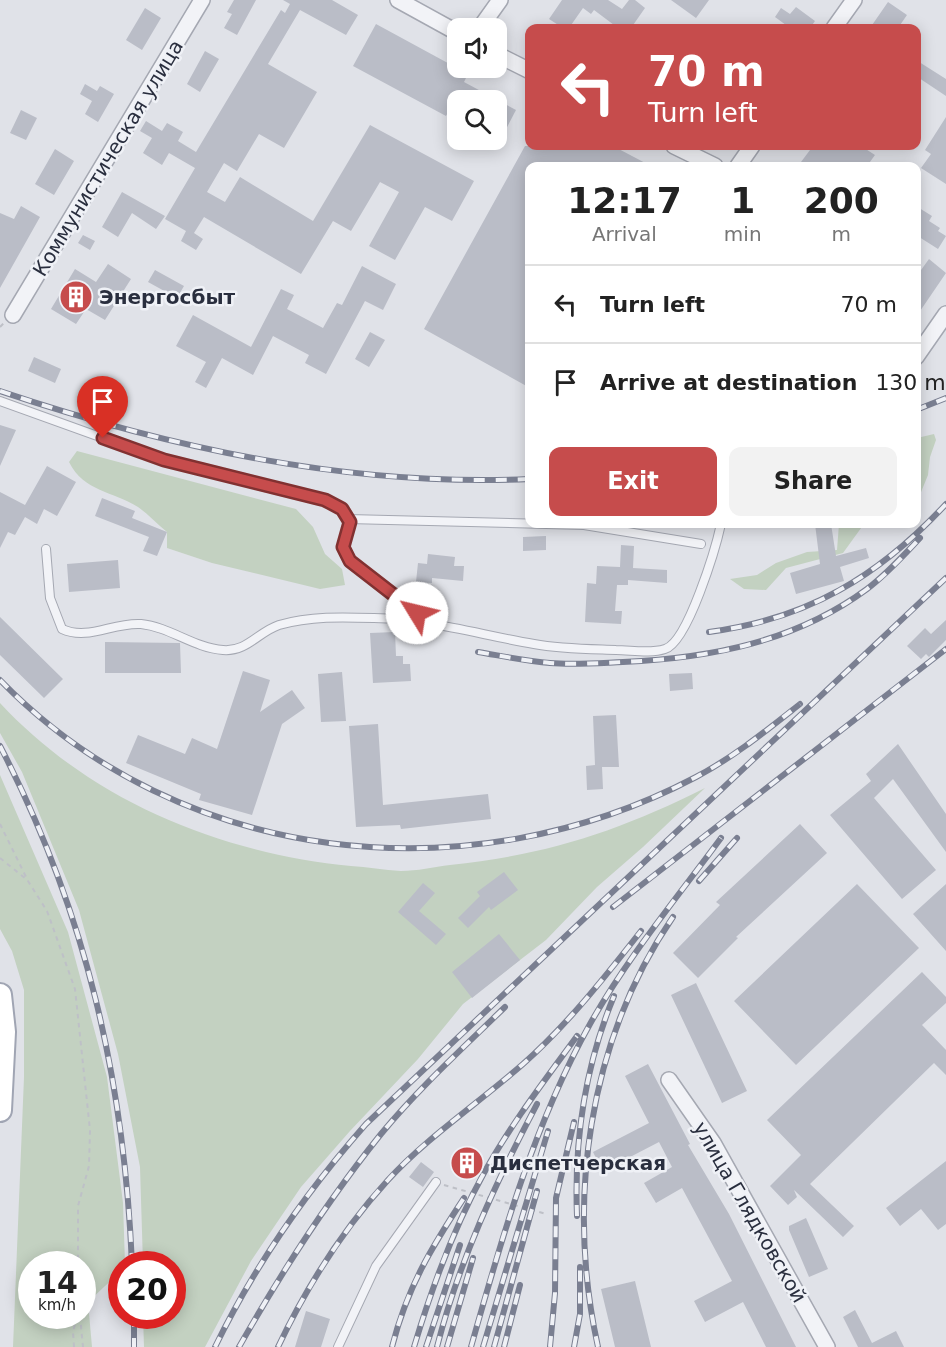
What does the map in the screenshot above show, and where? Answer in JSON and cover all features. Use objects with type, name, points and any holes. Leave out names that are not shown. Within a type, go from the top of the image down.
[{"type":"main road","points":[[0,995],[4,1032],[0,1110]]},
{"type":"street","name":"Коммунистическая улица","points":[[13,315],[202,0]]},
{"type":"street","points":[[398,0],[447,27]]},
{"type":"street","points":[[487,18],[500,0]]},
{"type":"street","points":[[837,24],[854,0]]},
{"type":"street","points":[[507,60],[525,68]]},
{"type":"street","points":[[682,150],[707,162]]},
{"type":"street","points":[[921,350],[946,314]]},
{"type":"street","name":"улица Глядковской","points":[[669,1080],[713,1143],[827,1347]]},
{"type":"lane","points":[[0,401],[164,460],[325,500],[342,509],[350,522],[343,547],[350,561],[374,578],[399,601],[436,625]]},
{"type":"lane","points":[[348,519],[525,524]]},
{"type":"lane","points":[[602,528],[701,544]]},
{"type":"lane","points":[[46,549],[50,598],[62,629],[75,635],[116,625],[141,624],[163,629],[201,645],[224,650],[248,646],[270,629],[309,619],[383,618],[436,625],[561,648],[665,649],[678,640],[685,628],[720,528]]},
{"type":"lane","points":[[338,1347],[376,1266],[436,1182]]},
{"type":"path","points":[[0,824],[28,881],[47,911],[75,989],[90,1130],[89,1166],[78,1206],[78,1251]]},
{"type":"path","points":[[0,858],[28,881]]},
{"type":"path","points":[[436,1182],[546,1214]]},
{"type":"path","points":[[74,1329],[74,1347]]},
{"type":"path","points":[[80,1329],[83,1347]]},
{"type":"green space","points":[[934,434],[936,440],[930,457],[928,475],[921,492],[921,437]]},
{"type":"green space","points":[[77,451],[296,509],[313,527],[325,554],[342,569],[345,585],[320,589],[212,563],[167,548],[167,532],[138,507],[91,485],[75,472],[69,462]]},
{"type":"green space","points":[[839,528],[861,528],[843,553],[786,568],[766,590],[744,589],[730,579],[757,575],[776,563],[807,552],[837,550]]},
{"type":"green space","points":[[0,703],[36,738],[75,768],[117,794],[160,816],[206,835],[254,849],[302,859],[395,871],[485,861],[551,848],[643,817],[705,788],[597,887],[546,940],[463,1004],[418,1059],[301,1187],[251,1261],[205,1347],[144,1347],[143,1329],[186,1329],[186,1251],[143,1251],[140,1167],[118,1054],[79,910],[22,772],[0,733]]},
{"type":"green space","points":[[0,775],[68,932],[107,1077],[123,1203],[125,1251],[108,1251],[108,1283],[96,1294],[96,1251],[18,1251],[18,1329],[90,1329],[92,1347],[13,1347],[24,1077],[24,990],[12,951],[0,929]]},
{"type":"building","points":[[234,0],[256,0],[237,35],[224,28],[232,14],[227,12]]},
{"type":"building","points":[[283,0],[332,0],[358,15],[346,35],[300,10],[268,64],[317,92],[284,148],[259,134],[237,171],[224,163],[207,192],[225,202],[240,177],[313,221],[370,125],[474,181],[452,221],[425,207],[395,260],[369,246],[399,192],[380,182],[351,231],[333,221],[301,274],[204,217],[194,233],[203,239],[196,250],[181,241],[186,231],[165,219],[195,168],[169,153],[162,165],[143,153],[152,138],[140,131],[146,121],[162,131],[167,123],[183,132],[178,141],[196,152],[281,10],[285,13],[290,4]]},
{"type":"building","points":[[562,0],[608,0],[622,9],[629,0],[635,0],[645,8],[634,24],[613,24],[594,10],[591,14],[583,8],[572,24],[557,24],[549,19]]},
{"type":"building","points":[[671,0],[709,0],[696,18]]},
{"type":"building","points":[[888,2],[907,15],[901,24],[873,24]]},
{"type":"building","points":[[796,7],[815,21],[813,24],[785,24],[775,17],[781,8],[790,14]]},
{"type":"building","points":[[145,8],[161,18],[142,50],[126,40]]},
{"type":"building","points":[[376,24],[447,63],[447,78],[466,78],[464,82],[479,90],[447,90],[446,116],[353,66]]},
{"type":"building","points":[[205,51],[219,59],[200,92],[187,84]]},
{"type":"building","points":[[921,63],[946,79],[946,96],[921,79]]},
{"type":"building","points":[[85,84],[97,91],[100,86],[114,94],[98,122],[85,114],[92,101],[80,94]]},
{"type":"building","points":[[507,105],[516,110],[507,127]]},
{"type":"building","points":[[21,110],[37,118],[26,140],[10,133]]},
{"type":"building","points":[[946,117],[946,184],[921,168],[931,154],[925,150]]},
{"type":"building","points":[[525,146],[525,150],[621,150],[643,162],[525,162],[525,385],[424,329]]},
{"type":"building","points":[[55,149],[74,161],[54,195],[35,184]]},
{"type":"building","points":[[810,150],[867,150],[875,155],[870,162],[801,162]]},
{"type":"building","points":[[122,192],[165,216],[156,229],[132,213],[118,237],[102,227]]},
{"type":"building","points":[[21,206],[40,217],[0,288],[0,213],[14,219]]},
{"type":"building","points":[[921,209],[932,216],[929,221],[940,228],[938,231],[946,236],[938,249],[921,238]]},
{"type":"building","points":[[83,235],[95,241],[90,250],[78,243]]},
{"type":"building","points":[[929,259],[946,273],[921,310],[921,270]]},
{"type":"building","points":[[108,264],[131,279],[105,320],[86,309],[76,324],[51,309],[75,269],[96,282]]},
{"type":"building","points":[[362,266],[396,284],[383,310],[365,301],[326,374],[305,363],[309,355],[273,336],[253,375],[222,358],[206,388],[195,382],[206,362],[176,346],[193,315],[251,347],[281,289],[294,295],[287,309],[323,328],[337,303],[342,305]]},
{"type":"building","points":[[155,270],[184,286],[177,298],[148,282]]},
{"type":"building","points":[[370,332],[385,340],[369,367],[355,359]]},
{"type":"building","points":[[34,357],[61,369],[55,383],[28,371]]},
{"type":"building","points":[[0,425],[16,430],[0,466]]},
{"type":"building","points":[[47,466],[76,482],[57,516],[44,509],[37,524],[25,517],[15,535],[8,532],[0,548],[0,492],[25,505]]},
{"type":"building","points":[[102,498],[135,511],[132,518],[167,532],[157,556],[143,551],[149,537],[95,516]]},
{"type":"building","points":[[816,528],[832,528],[836,556],[866,548],[869,558],[840,567],[844,581],[796,594],[790,573],[820,564]]},
{"type":"building","points":[[546,536],[546,550],[523,551],[523,537]]},
{"type":"building","points":[[621,545],[634,546],[633,568],[667,570],[667,583],[628,580],[628,585],[617,585],[615,611],[622,611],[621,624],[585,622],[587,583],[596,584],[597,566],[620,567]]},
{"type":"building","points":[[428,554],[455,557],[454,566],[464,566],[463,581],[432,578],[432,583],[416,582],[418,563],[427,564]]},
{"type":"building","points":[[118,560],[120,588],[69,592],[67,564]]},
{"type":"building","points":[[0,617],[63,679],[44,698],[0,655]]},
{"type":"building","points":[[946,620],[946,640],[929,657],[926,654],[921,659],[907,646],[925,628],[931,634]]},
{"type":"building","points":[[395,632],[396,656],[403,656],[403,664],[410,664],[411,681],[373,683],[370,633]]},
{"type":"building","points":[[105,642],[180,643],[181,673],[105,673]]},
{"type":"building","points":[[243,671],[270,680],[260,712],[292,690],[305,708],[282,724],[252,815],[199,800],[201,794],[126,763],[138,735],[185,754],[192,738],[217,749]]},
{"type":"building","points":[[342,672],[346,721],[321,722],[318,674]]},
{"type":"building","points":[[692,673],[693,689],[670,691],[669,674]]},
{"type":"building","points":[[616,715],[619,767],[602,767],[603,789],[587,790],[586,766],[595,765],[593,716]]},
{"type":"building","points":[[378,724],[383,805],[488,794],[491,819],[401,829],[400,825],[356,827],[349,726]]},
{"type":"building","points":[[898,744],[946,814],[946,852],[893,779],[874,798],[936,870],[902,899],[830,815],[871,781],[866,774]]},
{"type":"building","points":[[800,824],[827,853],[736,937],[738,938],[698,978],[673,953],[720,905],[716,902]]},
{"type":"building","points":[[504,872],[518,890],[491,910],[489,907],[468,928],[458,918],[480,896],[477,892]]},
{"type":"building","points":[[423,883],[435,893],[419,911],[446,934],[436,945],[398,912]]},
{"type":"building","points":[[857,884],[919,948],[796,1065],[734,1001]]},
{"type":"building","points":[[946,884],[946,951],[913,914]]},
{"type":"building","points":[[499,934],[520,960],[472,998],[452,972]]},
{"type":"building","points":[[922,972],[946,997],[946,1003],[922,1025],[946,1050],[946,1075],[934,1063],[810,1184],[854,1226],[843,1237],[794,1190],[797,1197],[788,1205],[770,1186],[801,1155],[767,1120]]},
{"type":"building","points":[[696,983],[747,1091],[722,1103],[671,995]]},
{"type":"building","points":[[648,1064],[690,1144],[688,1145],[729,1214],[796,1347],[766,1347],[743,1302],[705,1322],[694,1301],[732,1281],[682,1188],[656,1203],[644,1183],[672,1167],[659,1142],[607,1169],[602,1160],[598,1162],[593,1152],[649,1123],[625,1076]]},
{"type":"building","name":"Диспетчерская","points":[[465,1152],[477,1162],[469,1173],[456,1163]]},
{"type":"building","points":[[946,1161],[946,1224],[938,1230],[921,1209],[900,1226],[886,1208]]},
{"type":"building","points":[[421,1162],[434,1172],[423,1187],[409,1177]]},
{"type":"building","points":[[806,1218],[828,1269],[809,1277],[789,1230],[789,1226]]},
{"type":"building","points":[[635,1281],[651,1347],[615,1347],[601,1289]]},
{"type":"building","points":[[855,1310],[872,1343],[896,1331],[904,1347],[858,1347],[843,1317]]},
{"type":"building","points":[[306,1311],[330,1319],[321,1347],[295,1347]]},
{"type":"railway","points":[[0,391],[129,430],[261,459],[328,470],[395,477],[463,480],[525,479]]},
{"type":"railway","points":[[921,408],[946,398]]},
{"type":"railway","points":[[709,632],[778,617],[840,590],[895,553],[946,504]]},
{"type":"railway","points":[[478,652],[559,664],[587,664],[656,660],[751,644],[811,622],[839,607],[867,589],[895,565],[920,538]]},
{"type":"railway","points":[[215,1347],[247,1287],[283,1230],[366,1124],[946,578]]},
{"type":"railway","points":[[613,907],[946,649]]},
{"type":"railway","points":[[0,680],[73,742],[153,790],[240,824],[331,843],[424,848],[517,839],[608,815],[696,777],[724,761],[800,704]]},
{"type":"railway","points":[[0,746],[30,808],[56,871],[95,998],[120,1128],[128,1195],[131,1251]]},
{"type":"railway","points":[[471,1347],[521,1182],[552,1101],[570,1062],[590,1024],[620,976],[652,929],[721,838]]},
{"type":"railway","points":[[699,881],[737,838]]},
{"type":"railway","points":[[598,1347],[589,1292],[584,1236],[585,1179],[592,1124],[603,1069],[621,1016],[644,965],[673,917]]},
{"type":"railway","points":[[278,1347],[327,1259],[356,1218],[388,1180],[419,1150],[539,1049],[585,1000],[641,931]]},
{"type":"railway","points":[[577,1216],[577,1160],[584,1104],[596,1049],[614,996]]},
{"type":"railway","points":[[239,1347],[306,1238],[361,1159],[410,1101],[505,1007]]},
{"type":"railway","points":[[414,1347],[444,1258],[473,1194],[494,1155],[517,1120],[577,1036]]},
{"type":"railway","points":[[437,1347],[467,1253],[507,1163],[537,1104]]},
{"type":"railway","points":[[550,1347],[555,1293],[556,1198],[574,1122]]},
{"type":"railway","points":[[483,1347],[548,1131]]},
{"type":"railway","points":[[494,1347],[537,1191]]},
{"type":"railway","points":[[392,1347],[405,1306],[421,1269],[464,1198]]},
{"type":"railway","points":[[426,1347],[460,1245]]},
{"type":"railway","points":[[447,1347],[473,1258]]},
{"type":"railway","points":[[574,1347],[580,1314],[580,1267]]},
{"type":"railway","points":[[504,1347],[520,1285]]},
{"type":"railway","points":[[134,1329],[134,1347]]},
{"type":"place","name":"Энергосбыт","points":[[76,297]]},
{"type":"place","name":"Диспетчерская","points":[[467,1163]]},
{"type":"route","points":[[103,438],[164,460],[325,500],[342,509],[350,522],[343,547],[350,561],[417,613]]}]
